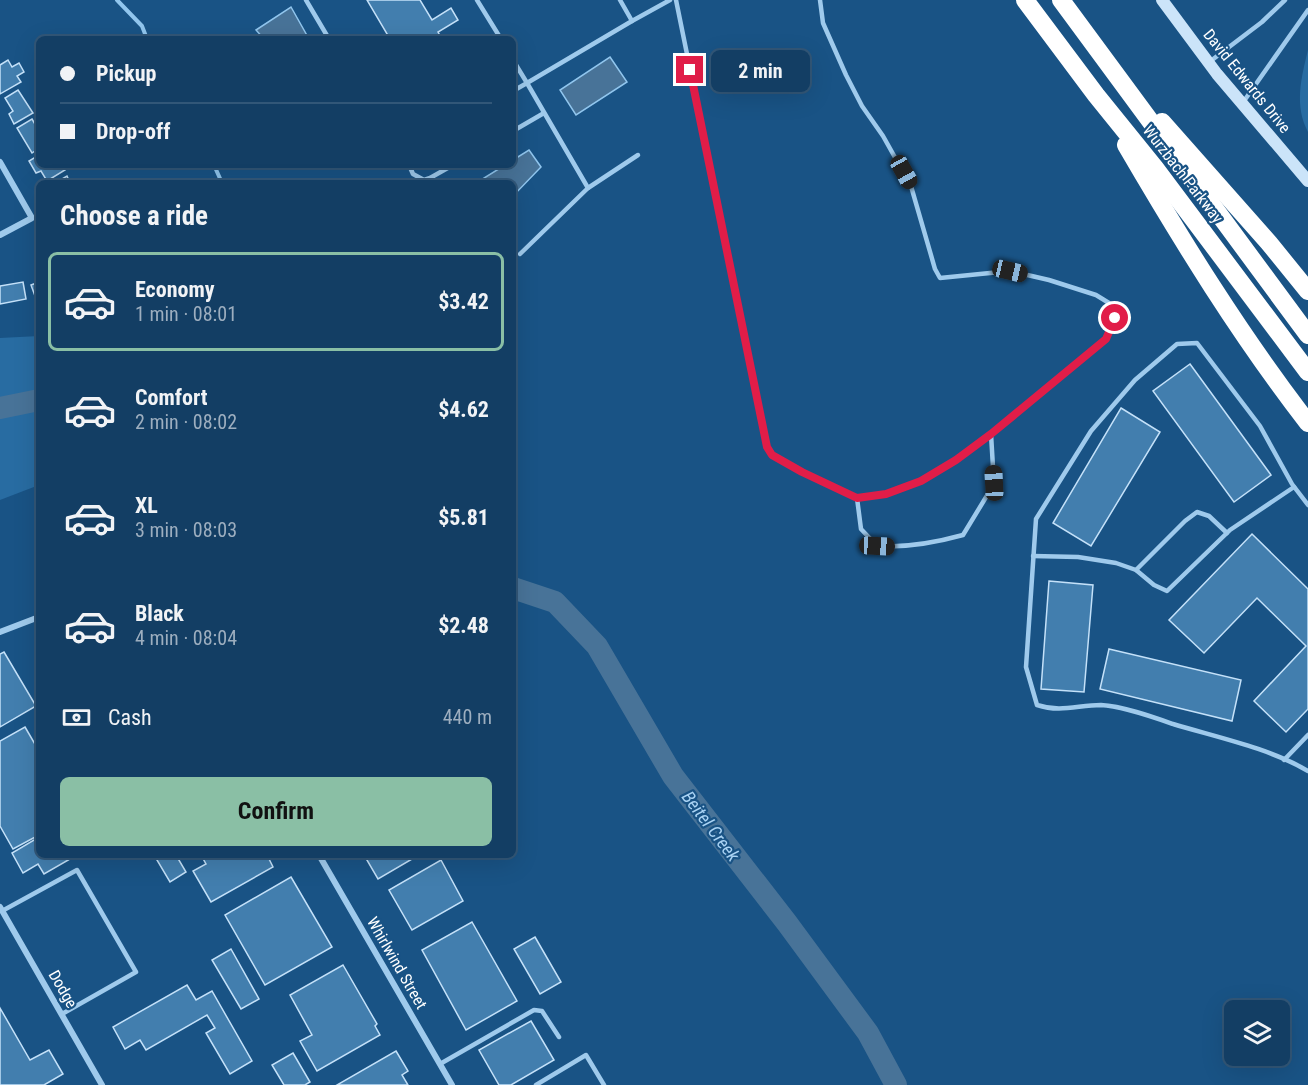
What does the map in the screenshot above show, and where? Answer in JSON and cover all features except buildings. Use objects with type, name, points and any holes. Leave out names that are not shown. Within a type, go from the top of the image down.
[{"type":"highway","name":"Wurzbach Parkway","points":[[1026,0],[1308,372]]},
{"type":"highway","name":"Wurzbach Parkway","points":[[1061,0],[1308,335]]},
{"type":"highway","points":[[1101,53],[1269,243],[1308,291]]},
{"type":"highway","points":[[1096,94],[1175,230],[1232,320],[1308,423]]},
{"type":"street","name":"David Edwards Drive","points":[[1162,0],[1208,63],[1308,181]]},
{"type":"street","points":[[0,162],[32,218],[0,235]]},
{"type":"street","points":[[0,632],[36,618]]},
{"type":"street","name":"Whirlwind Street","points":[[321,858],[452,1085]]},
{"type":"street","name":"Dodge","points":[[1,909],[102,1085]]},
{"type":"lane","points":[[306,0],[327,36]]},
{"type":"lane","points":[[477,0],[499,36]]},
{"type":"lane","points":[[620,0],[632,21]]},
{"type":"lane","points":[[516,89],[670,0]]},
{"type":"lane","points":[[676,0],[767,447],[772,455],[857,498],[886,494],[921,481],[956,460],[1106,339],[1115,318],[1109,303],[1096,295],[1049,280],[1010,271],[940,278],[935,269],[911,186],[883,136],[862,106],[846,75],[823,23],[820,0]]},
{"type":"lane","points":[[1208,63],[1262,22],[1285,0]]},
{"type":"lane","points":[[1242,103],[1308,10]]},
{"type":"lane","points":[[516,65],[588,188]]},
{"type":"lane","points":[[516,129],[544,113]]},
{"type":"lane","points":[[520,254],[588,188],[638,155]]},
{"type":"lane","points":[[410,168],[413,174],[424,180],[448,168]]},
{"type":"lane","points":[[1308,505],[1294,487],[1260,426],[1197,343],[1177,344],[1136,381],[1091,431],[1036,519],[1026,667],[1037,705],[1052,710],[1102,705],[1146,715],[1249,747],[1308,771]]},
{"type":"lane","points":[[857,498],[861,529],[877,546],[928,544],[963,535],[994,483],[991,434]]},
{"type":"lane","points":[[1033,556],[1078,557],[1116,563],[1136,570],[1154,585],[1167,591],[1227,533],[1294,487]]},
{"type":"lane","points":[[1136,570],[1197,512],[1209,516],[1227,533]]},
{"type":"lane","points":[[1284,760],[1308,735]]},
{"type":"lane","points":[[1,909],[77,870],[119,942],[136,972],[62,1014]]},
{"type":"lane","points":[[440,1064],[534,1011],[542,1011],[559,1037]]},
{"type":"lane","points":[[536,1085],[586,1055],[604,1085]]},
{"type":"shaded area","points":[[291,7],[307,36],[261,36],[256,30]]},
{"type":"shaded area","points":[[1308,50],[1308,132],[1301,112],[1300,92]]},
{"type":"shaded area","points":[[610,57],[627,82],[576,115],[560,90]]},
{"type":"shaded area","points":[[529,150],[541,167],[516,193],[516,180],[481,180],[500,168],[516,168],[516,158]]},
{"type":"shaded area","points":[[36,336],[36,486],[0,500],[0,338]]},
{"type":"waterway","points":[[117,0],[142,26],[146,36]]},
{"type":"waterway","points":[[215,168],[221,180]]},
{"type":"waterway","name":"Beitel Creek","points":[[0,408],[36,401]]},
{"type":"waterway","name":"Beitel Creek","points":[[516,589],[555,602],[597,646],[673,776],[787,923],[868,1033],[896,1085]]},
{"type":"route","points":[[690,70],[767,447],[772,455],[857,498],[886,494],[921,481],[956,460],[991,434],[1106,339],[1115,318]]}]
